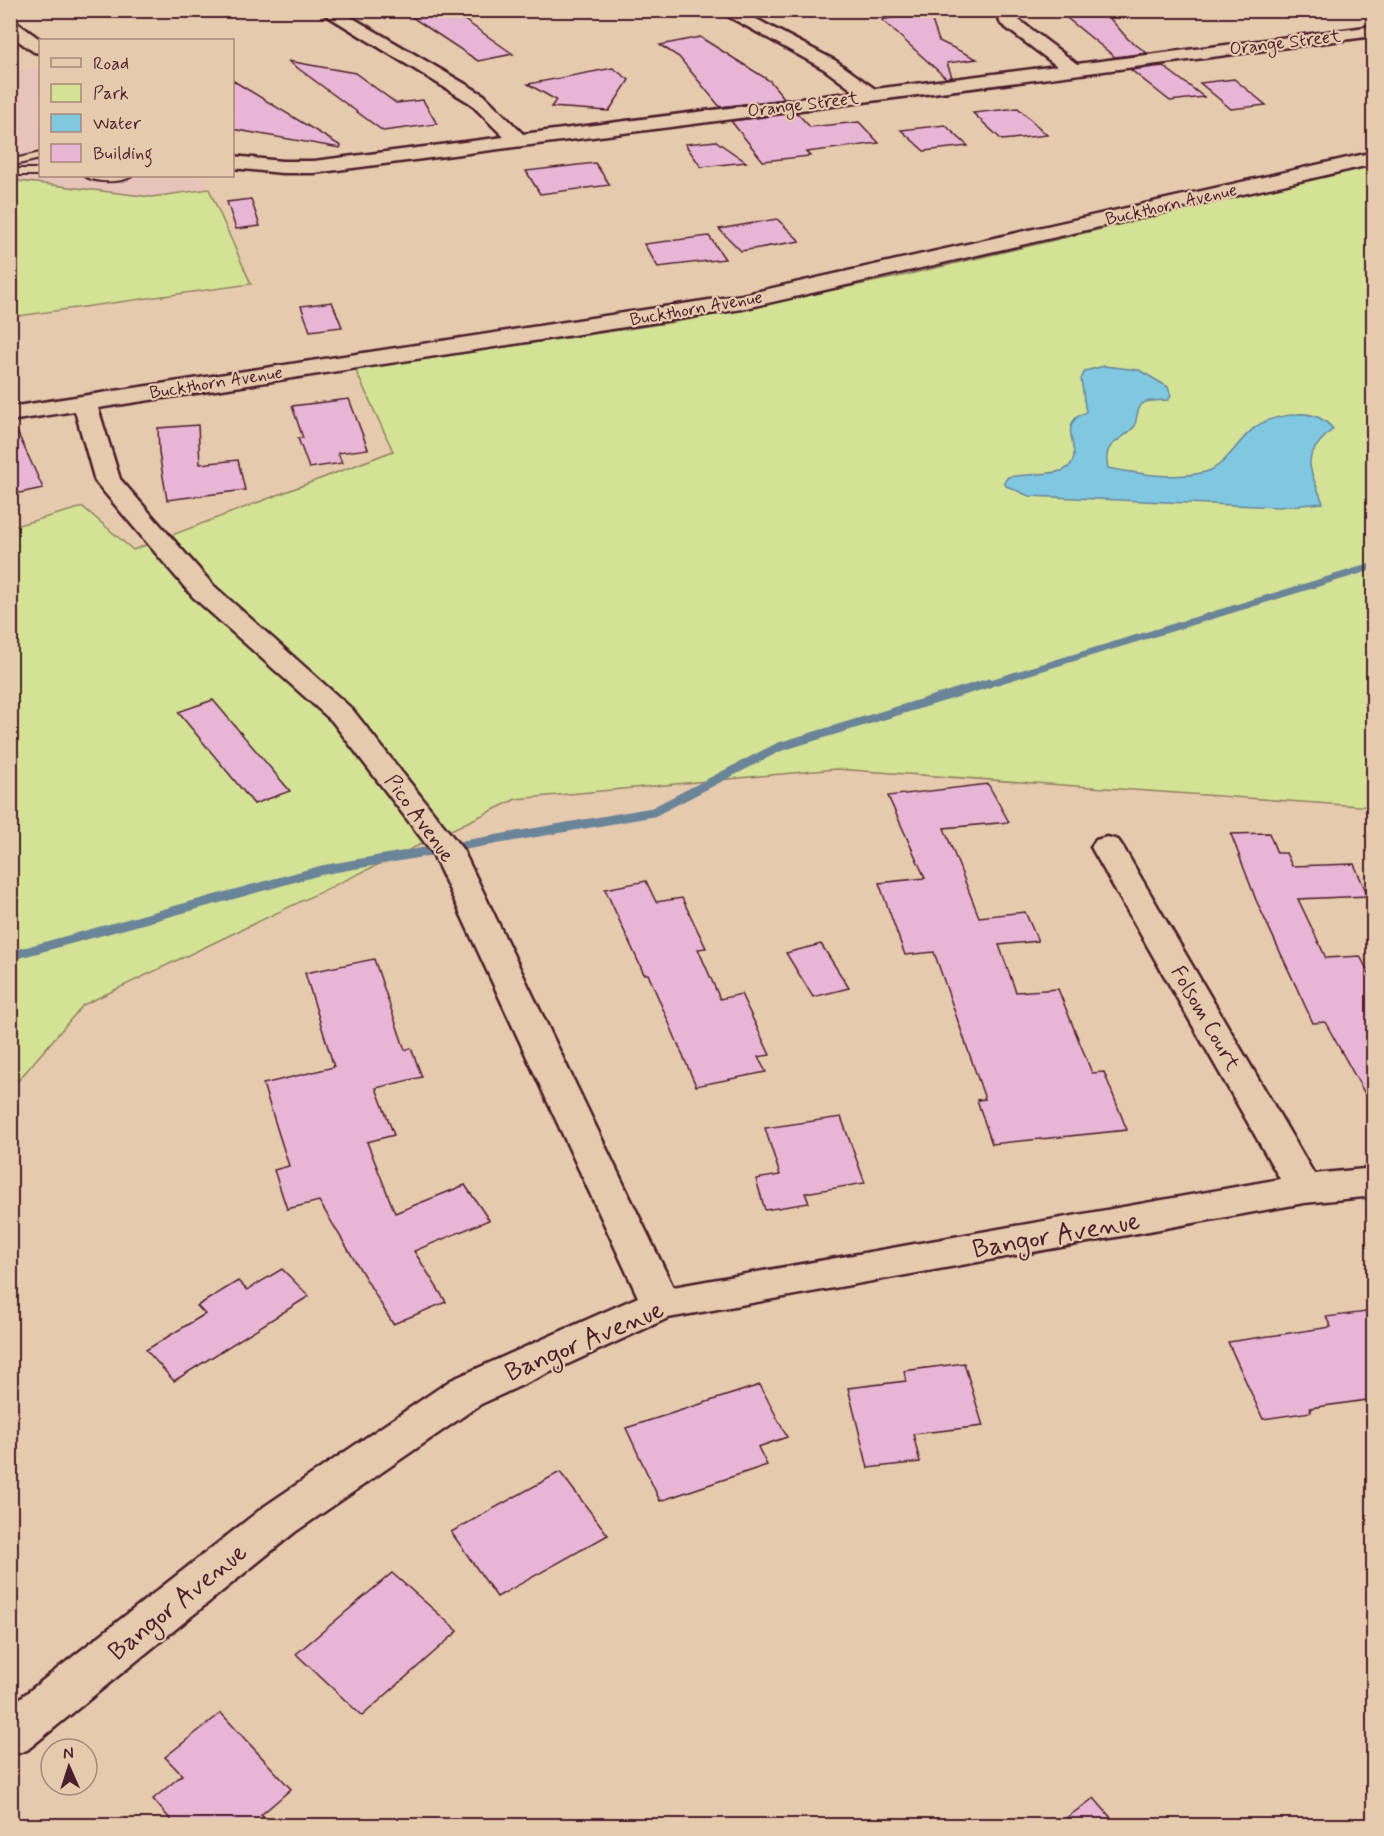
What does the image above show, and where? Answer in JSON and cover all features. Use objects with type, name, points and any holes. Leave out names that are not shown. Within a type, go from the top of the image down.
[{"type":"street","points":[[326,10],[477,99],[518,140]]},
{"type":"street","points":[[725,10],[830,65],[872,95]]},
{"type":"street","points":[[1004,10],[1007,20],[1073,69]]},
{"type":"street","points":[[1351,15],[1374,31]]},
{"type":"street","points":[[10,26],[39,47]]},
{"type":"street","name":"Orange Street","points":[[234,162],[282,167],[314,167],[1374,31]]},
{"type":"street","name":"Buckthorn Avenue","points":[[10,414],[742,302],[1374,158]]},
{"type":"street","name":"Pico Avenue","points":[[84,402],[108,481],[203,591],[342,715],[447,850],[661,1304]]},
{"type":"street","name":"Folsom Court","points":[[1107,847],[1304,1189]]},
{"type":"street","name":"Bangor Avenue","points":[[10,1735],[280,1519],[466,1392],[661,1304],[1304,1189],[1374,1182]]},
{"type":"lane","points":[[10,163],[39,156]]},
{"type":"lane","points":[[10,172],[39,172]]},
{"type":"shaded area","points":[[39,66],[39,177],[203,177],[209,189],[151,197],[11,180],[10,177],[23,166],[11,153],[11,73]]},
{"type":"green space","points":[[1373,165],[1373,807],[836,769],[516,799],[83,1005],[11,1089],[11,527],[83,507],[133,550],[393,451],[355,369],[688,320],[897,277]]},
{"type":"green space","points":[[11,180],[151,197],[209,189],[251,284],[11,317]]},
{"type":"water","points":[[1104,366],[1139,370],[1168,387],[1171,396],[1168,400],[1147,402],[1140,406],[1135,426],[1113,444],[1107,453],[1108,468],[1169,476],[1205,472],[1227,458],[1244,437],[1261,423],[1281,417],[1308,414],[1322,419],[1333,429],[1315,448],[1310,463],[1323,503],[1278,507],[1029,496],[1006,486],[1004,482],[1008,477],[1060,471],[1071,465],[1074,452],[1071,425],[1076,418],[1086,412],[1081,379],[1085,371]]},
{"type":"building","points":[[401,10],[450,10],[513,54],[478,61]]},
{"type":"building","points":[[1057,10],[1095,10],[1098,14],[1106,14],[1128,39],[1147,53],[1115,57]]},
{"type":"building","points":[[917,12],[929,12],[939,41],[977,59],[947,63],[952,77],[946,78],[882,20]]},
{"type":"building","points":[[700,37],[770,81],[785,99],[720,107],[679,57],[660,45]]},
{"type":"building","points":[[288,61],[355,73],[396,103],[423,100],[437,124],[383,131]]},
{"type":"building","points":[[1163,66],[1204,97],[1170,101],[1131,70]]},
{"type":"building","points":[[613,68],[629,80],[609,111],[551,107],[556,100],[528,84]]},
{"type":"building","points":[[1234,79],[1266,105],[1231,109],[1200,83]]},
{"type":"building","points":[[234,81],[341,146],[340,148],[234,129]]},
{"type":"building","points":[[1018,108],[1047,135],[1002,140],[973,113]]},
{"type":"building","points":[[797,113],[810,127],[859,122],[879,143],[806,152],[810,156],[763,161],[731,121]]},
{"type":"building","points":[[945,125],[968,146],[924,151],[901,130]]},
{"type":"building","points":[[716,141],[746,162],[701,167],[685,144]]},
{"type":"building","points":[[595,163],[610,185],[540,194],[526,171]]},
{"type":"building","points":[[251,199],[260,226],[236,229],[227,202]]},
{"type":"building","points":[[777,219],[800,241],[741,251],[719,229]]},
{"type":"building","points":[[709,236],[725,259],[658,267],[644,244]]},
{"type":"building","points":[[332,302],[342,327],[310,331],[301,306]]},
{"type":"building","points":[[349,399],[368,449],[338,453],[342,463],[309,468],[298,438],[303,438],[292,406]]},
{"type":"building","points":[[10,423],[13,423],[43,488],[10,495]]},
{"type":"building","points":[[198,425],[200,464],[238,460],[245,490],[167,500],[159,453],[158,428]]},
{"type":"building","points":[[213,700],[290,791],[254,804],[178,712]]},
{"type":"building","points":[[988,784],[1009,822],[944,828],[979,917],[1025,912],[1038,941],[999,945],[1016,992],[1058,989],[1092,1073],[1104,1072],[1127,1130],[992,1144],[977,1100],[985,1099],[934,952],[905,955],[879,883],[925,878],[888,796]]},
{"type":"building","points":[[1269,833],[1277,853],[1286,853],[1292,866],[1354,864],[1368,896],[1298,899],[1326,958],[1360,956],[1374,983],[1374,1110],[1325,1022],[1313,1023],[1256,900],[1231,834]]},
{"type":"building","points":[[646,881],[656,902],[682,898],[706,948],[698,949],[720,999],[741,994],[770,1055],[758,1057],[766,1072],[696,1086],[648,974],[644,974],[605,889]]},
{"type":"building","points":[[821,944],[849,988],[813,997],[786,953]]},
{"type":"building","points":[[374,959],[405,1050],[411,1048],[422,1077],[376,1088],[394,1135],[367,1142],[395,1213],[465,1185],[489,1220],[414,1251],[446,1302],[393,1324],[319,1201],[287,1209],[274,1170],[289,1166],[263,1084],[334,1067],[305,973]]},
{"type":"building","points":[[841,1117],[865,1183],[805,1193],[809,1203],[765,1210],[756,1179],[780,1175],[765,1128]]},
{"type":"building","points":[[282,1269],[309,1296],[174,1381],[146,1350],[205,1314],[197,1306],[238,1281],[247,1290]]},
{"type":"building","points":[[1374,1311],[1374,1399],[1310,1408],[1311,1412],[1263,1419],[1228,1342],[1331,1327],[1326,1317]]},
{"type":"building","points":[[964,1363],[983,1426],[913,1434],[920,1462],[868,1468],[848,1388],[906,1381],[904,1371]]},
{"type":"building","points":[[760,1385],[787,1437],[758,1447],[767,1465],[660,1501],[626,1428]]},
{"type":"building","points":[[560,1472],[608,1535],[497,1597],[451,1532]]},
{"type":"building","points":[[392,1573],[458,1631],[362,1716],[296,1654]]},
{"type":"building","points":[[221,1713],[291,1789],[261,1815],[272,1826],[176,1826],[153,1799],[182,1775],[165,1757]]},
{"type":"building","points":[[1094,1798],[1118,1826],[1055,1826]]},
{"type":"waterway","points":[[984,685],[1374,566]]},
{"type":"waterway","points":[[10,956],[322,870],[653,812],[779,747],[989,683]]}]
